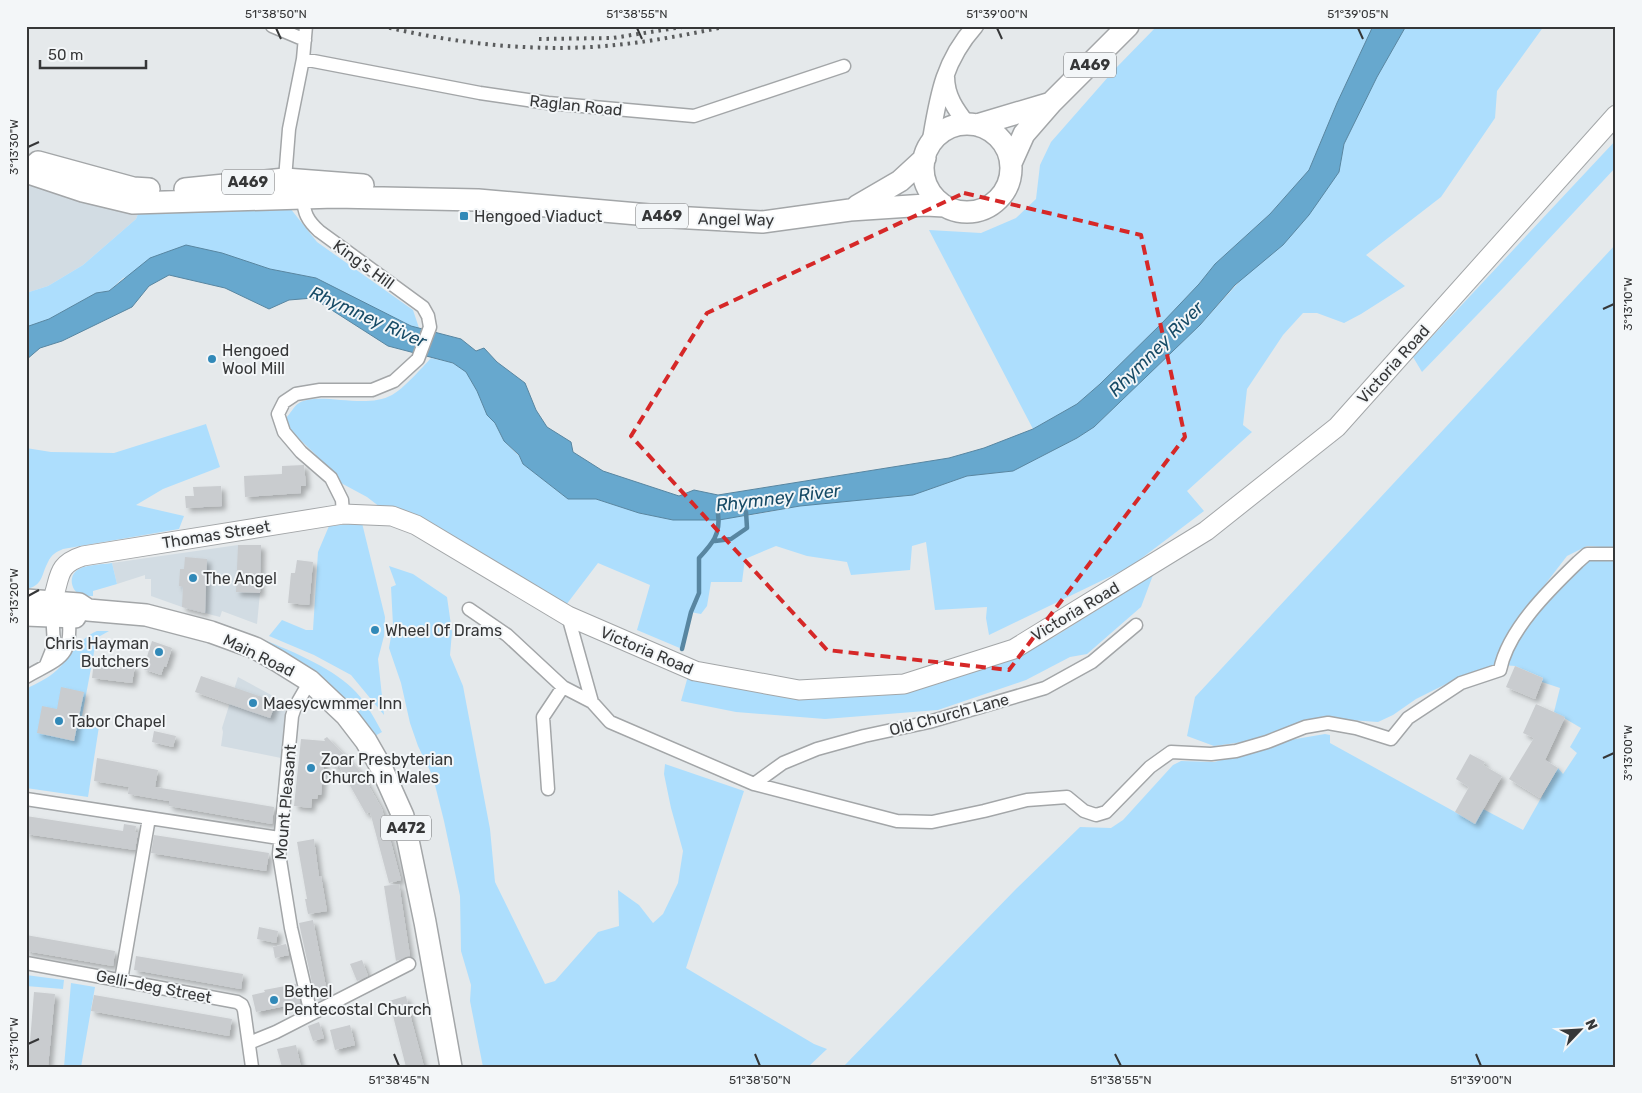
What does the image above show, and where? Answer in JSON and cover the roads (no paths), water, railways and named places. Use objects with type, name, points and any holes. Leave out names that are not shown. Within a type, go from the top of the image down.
[{"type":"main road","name":"A469","points":[[1011,163],[1024,134],[1051,103],[1128,26]]},
{"type":"main road","name":"A469","points":[[972,125],[1051,103]]},
{"type":"main road","name":"Victoria Road","points":[[392,516],[416,525],[568,616],[695,671],[799,690],[904,684],[1014,648],[1206,531],[1337,427],[1616,116]]},
{"type":"main road","points":[[972,125],[989,130],[1000,138],[1008,150],[1011,163],[1010,178],[1006,190],[997,201],[985,209],[971,212],[957,211],[944,206],[934,196],[927,184],[924,171],[927,151],[938,135],[950,128],[972,125]]},
{"type":"main road","name":"Angel Way","points":[[850,210],[900,181],[927,151]]},
{"type":"main road","name":"A469","points":[[26,158],[125,186],[143,189],[203,188],[285,179],[366,185],[473,200]]},
{"type":"main road","name":"A469","points":[[26,172],[83,191],[133,203],[303,198],[473,200]]},
{"type":"main road","name":"Angel Way","points":[[473,200],[672,217],[762,222],[850,210],[944,206]]},
{"type":"main road","name":"Thomas Street","points":[[64,606],[60,572],[64,565],[71,560],[83,556],[343,514],[392,516]]},
{"type":"main road","name":"Main Road","points":[[26,600],[146,615],[212,632],[255,648],[278,660],[310,681],[346,715],[366,741],[382,769],[403,816],[423,912],[451,1067]]},
{"type":"main road","name":"Main Road","points":[[26,615],[64,606]]},
{"type":"street","points":[[272,26],[305,40]]},
{"type":"street","points":[[285,179],[289,129],[303,58],[306,26]]},
{"type":"street","points":[[927,151],[936,105],[946,72],[962,41],[975,26]]},
{"type":"street","name":"Raglan Road","points":[[303,58],[480,94],[548,103],[694,116],[844,66]]},
{"type":"street","points":[[946,72],[946,89],[957,111],[972,125]]},
{"type":"street","name":"King's Hill","points":[[303,198],[304,213],[310,223],[318,231],[423,307],[428,316],[430,327],[418,359],[394,381],[372,390],[320,390],[296,394],[284,402],[278,414],[284,432],[301,452],[331,478],[342,500],[343,514]]},
{"type":"street","points":[[469,609],[507,635],[564,687],[592,702],[610,722],[754,784],[897,821],[932,822],[1027,800],[1066,797],[1084,811],[1096,815],[1106,812],[1150,767],[1171,752],[1211,754],[1236,751],[1267,742],[1305,727],[1328,723],[1356,728],[1391,739],[1408,718],[1460,683],[1500,670],[1502,659],[1521,625],[1587,554],[1616,554]]},
{"type":"street","points":[[26,677],[57,661],[69,644],[64,606]]},
{"type":"street","points":[[568,616],[592,702]]},
{"type":"street","name":"Old Church Lane","points":[[754,784],[784,762],[817,748],[929,722],[1045,688],[1092,662],[1136,625]]},
{"type":"street","name":"Mount Pleasant","points":[[310,681],[292,716],[279,838],[280,868],[293,937],[311,1014]]},
{"type":"street","points":[[548,789],[543,717],[564,687]]},
{"type":"street","points":[[26,799],[279,838]]},
{"type":"street","points":[[121,980],[149,818]]},
{"type":"street","name":"Gelli-deg Street","points":[[26,963],[237,1002],[242,1005],[244,1010],[252,1067]]},
{"type":"street","points":[[249,1043],[276,1032],[409,964]]},
{"type":"water","name":"Rhymney River","points":[[1373,26],[1406,26],[1377,77],[1344,144],[1339,172],[1309,215],[1283,245],[1235,285],[1200,325],[1094,427],[1077,438],[1013,471],[967,476],[913,495],[800,506],[719,520],[673,520],[639,513],[596,499],[568,499],[523,464],[519,455],[504,441],[495,423],[487,415],[477,391],[466,372],[453,363],[388,346],[313,298],[289,300],[269,309],[225,288],[169,275],[149,286],[132,307],[62,341],[40,348],[26,360],[26,327],[49,319],[96,293],[109,291],[150,258],[186,245],[222,253],[270,269],[316,278],[411,326],[461,339],[476,351],[484,348],[497,362],[525,383],[536,410],[547,427],[571,442],[573,452],[603,471],[679,496],[694,490],[718,495],[949,458],[984,448],[1033,429],[1077,404],[1162,323],[1215,264],[1270,214],[1309,170],[1337,103]]},
{"type":"waterway","name":"Rhymney River","points":[[715,541],[731,539],[747,528],[746,512]]},
{"type":"waterway","name":"Rhymney River","points":[[682,649],[691,612],[699,593],[699,558],[717,533],[718,514]]},
{"type":"railway","points":[[382,26],[469,42],[558,48],[630,43],[728,26]]},
{"type":"railway","points":[[539,39],[613,38],[688,26]]},
{"type":"place","name":"Hengoed Viaduct","points":[[464,216]]},
{"type":"place","name":"Hengoed Wool Mill","points":[[212,359]]},
{"type":"place","name":"The Angel","points":[[193,578]]},
{"type":"place","name":"Wheel Of Drams","points":[[375,630]]},
{"type":"place","name":"Chris Hayman Butchers","points":[[159,652]]},
{"type":"place","name":"Maesycwmmer Inn","points":[[253,703]]},
{"type":"place","name":"Tabor Chapel","points":[[59,721]]},
{"type":"place","name":"Zoar Presbyterian Church in Wales","points":[[311,768]]},
{"type":"place","name":"Bethel Pentecostal Church","points":[[274,1000]]}]
